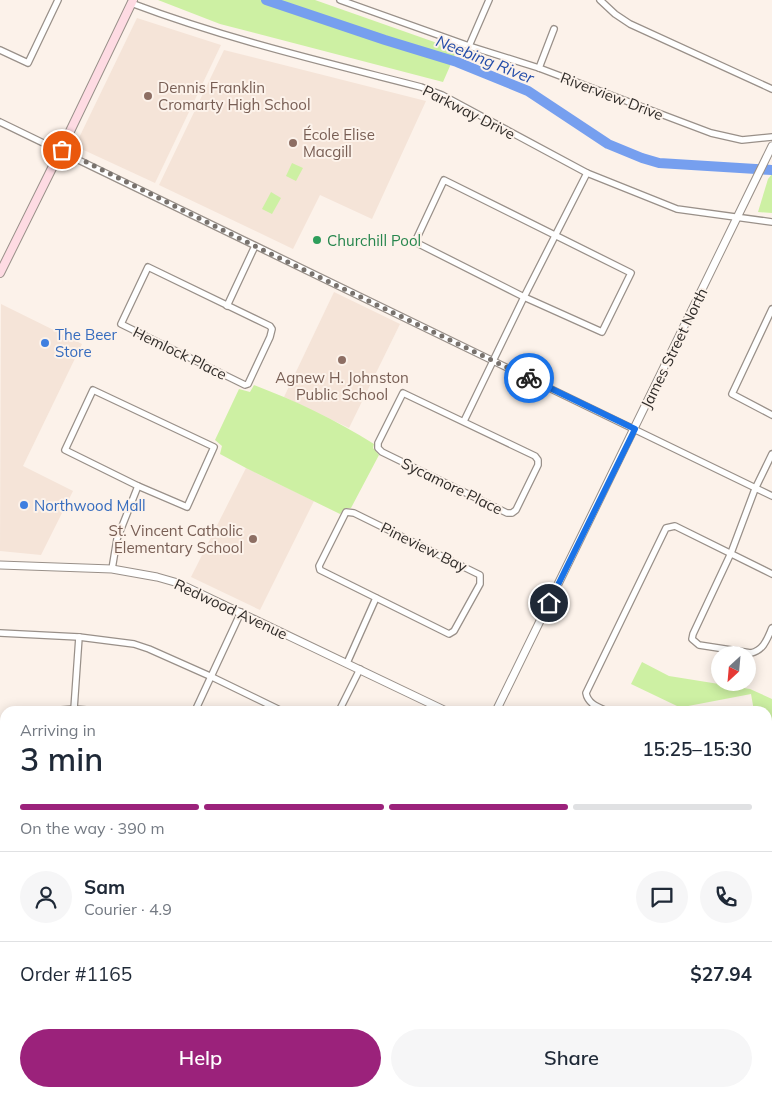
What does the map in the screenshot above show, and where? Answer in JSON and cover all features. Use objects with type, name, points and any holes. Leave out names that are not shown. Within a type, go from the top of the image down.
[{"type":"main road","points":[[0,273],[62,150],[132,2]]},
{"type":"street","points":[[0,50],[28,62],[58,0]]},
{"type":"street","name":"Riverview Drive","points":[[340,0],[469,46],[539,68],[711,133],[742,140],[772,137]]},
{"type":"street","points":[[469,46],[489,0]]},
{"type":"street","points":[[600,0],[615,14],[630,24],[772,89]]},
{"type":"street","name":"Parkway Drive","points":[[132,2],[182,22],[226,36],[429,90],[442,95],[587,173],[677,210],[772,222]]},
{"type":"street","points":[[539,68],[554,28]]},
{"type":"street","points":[[0,122],[62,150],[255,246],[772,496]]},
{"type":"street","name":"James Street North","points":[[498,706],[772,146]]},
{"type":"street","points":[[464,421],[587,173]]},
{"type":"street","points":[[444,180],[556,236],[632,273],[602,332],[524,297],[415,242],[444,180]]},
{"type":"street","points":[[227,306],[255,246]]},
{"type":"street","name":"Hemlock Place","points":[[148,267],[227,306],[270,326],[272,329],[248,384],[245,385],[120,324],[148,267]]},
{"type":"street","points":[[772,309],[732,394],[772,415]]},
{"type":"street","points":[[92,390],[214,447],[188,507],[138,486],[65,450],[92,390]]},
{"type":"street","name":"Sycamore Place","points":[[403,393],[464,421],[535,456],[538,460],[538,465],[516,510],[512,513],[507,513],[382,452],[378,448],[378,443],[403,393]]},
{"type":"street","points":[[772,454],[755,489],[731,554],[692,634],[692,639],[699,645],[751,653],[758,652],[762,648],[772,628]]},
{"type":"street","points":[[112,568],[117,539],[138,486]]},
{"type":"street","name":"Pineview Bay","points":[[346,512],[354,513],[460,564],[480,575],[481,578],[480,584],[452,633],[449,634],[376,598],[320,570],[319,566],[346,512]]},
{"type":"street","points":[[597,706],[591,703],[586,693],[666,528],[675,526],[772,574]]},
{"type":"street","name":"Redwood Avenue","points":[[0,566],[112,568],[178,582],[436,706]]},
{"type":"street","points":[[347,663],[376,598]]},
{"type":"street","points":[[198,706],[241,612]]},
{"type":"street","points":[[0,633],[79,636],[134,644],[212,678],[264,706]]},
{"type":"street","points":[[74,706],[79,636]]},
{"type":"street","points":[[342,706],[360,669]]},
{"type":"shaded area","name":"Dennis Franklin Cromarty High School","points":[[137,18],[221,45],[155,183],[75,146]]},
{"type":"shaded area","name":"École Elise Macgill","points":[[224,50],[426,101],[372,219],[320,195],[293,249],[159,185]]},
{"type":"shaded area","name":"Agnew H. Johnston Public School","points":[[334,292],[400,324],[349,428],[284,397]]},
{"type":"shaded area","points":[[1,304],[82,344],[23,466],[73,491],[41,555],[0,551]]},
{"type":"shaded area","name":"St. Vincent Catholic Elementary School","points":[[246,468],[314,501],[260,610],[191,577]]},
{"type":"green space","points":[[158,0],[315,0],[457,50],[443,82],[220,24]]},
{"type":"green space","points":[[292,163],[303,168],[296,181],[286,176]]},
{"type":"green space","points":[[772,174],[772,213],[758,212],[768,179]]},
{"type":"green space","points":[[271,192],[281,198],[272,214],[262,209]]},
{"type":"green space","points":[[254,385],[316,412],[374,444],[373,448],[379,455],[351,508],[346,508],[340,514],[220,454],[222,446],[215,440],[239,389],[250,392]]},
{"type":"green space","points":[[642,662],[669,676],[711,683],[711,691],[754,691],[772,699],[772,706],[753,706],[751,694],[688,706],[677,706],[631,684]]},
{"type":"waterway","name":"Neebing River","points":[[266,0],[457,62],[528,91],[608,144],[642,158],[659,163],[772,170]]},
{"type":"way so far","points":[[62,150],[267,252],[529,378]]},
{"type":"place","name":"Dennis Franklin Cromarty High School","points":[[148,96]]},
{"type":"place","name":"École Elise Macgill","points":[[293,143]]},
{"type":"place","name":"Churchill Pool","points":[[317,240]]},
{"type":"place","name":"The Beer Store","points":[[45,343]]},
{"type":"place","name":"Agnew H. Johnston Public School","points":[[342,360]]},
{"type":"place","name":"Northwood Mall","points":[[24,505]]},
{"type":"place","name":"St. Vincent Catholic Elementary School","points":[[253,539]]},
{"type":"route","points":[[529,378],[635,429],[549,603]]}]
